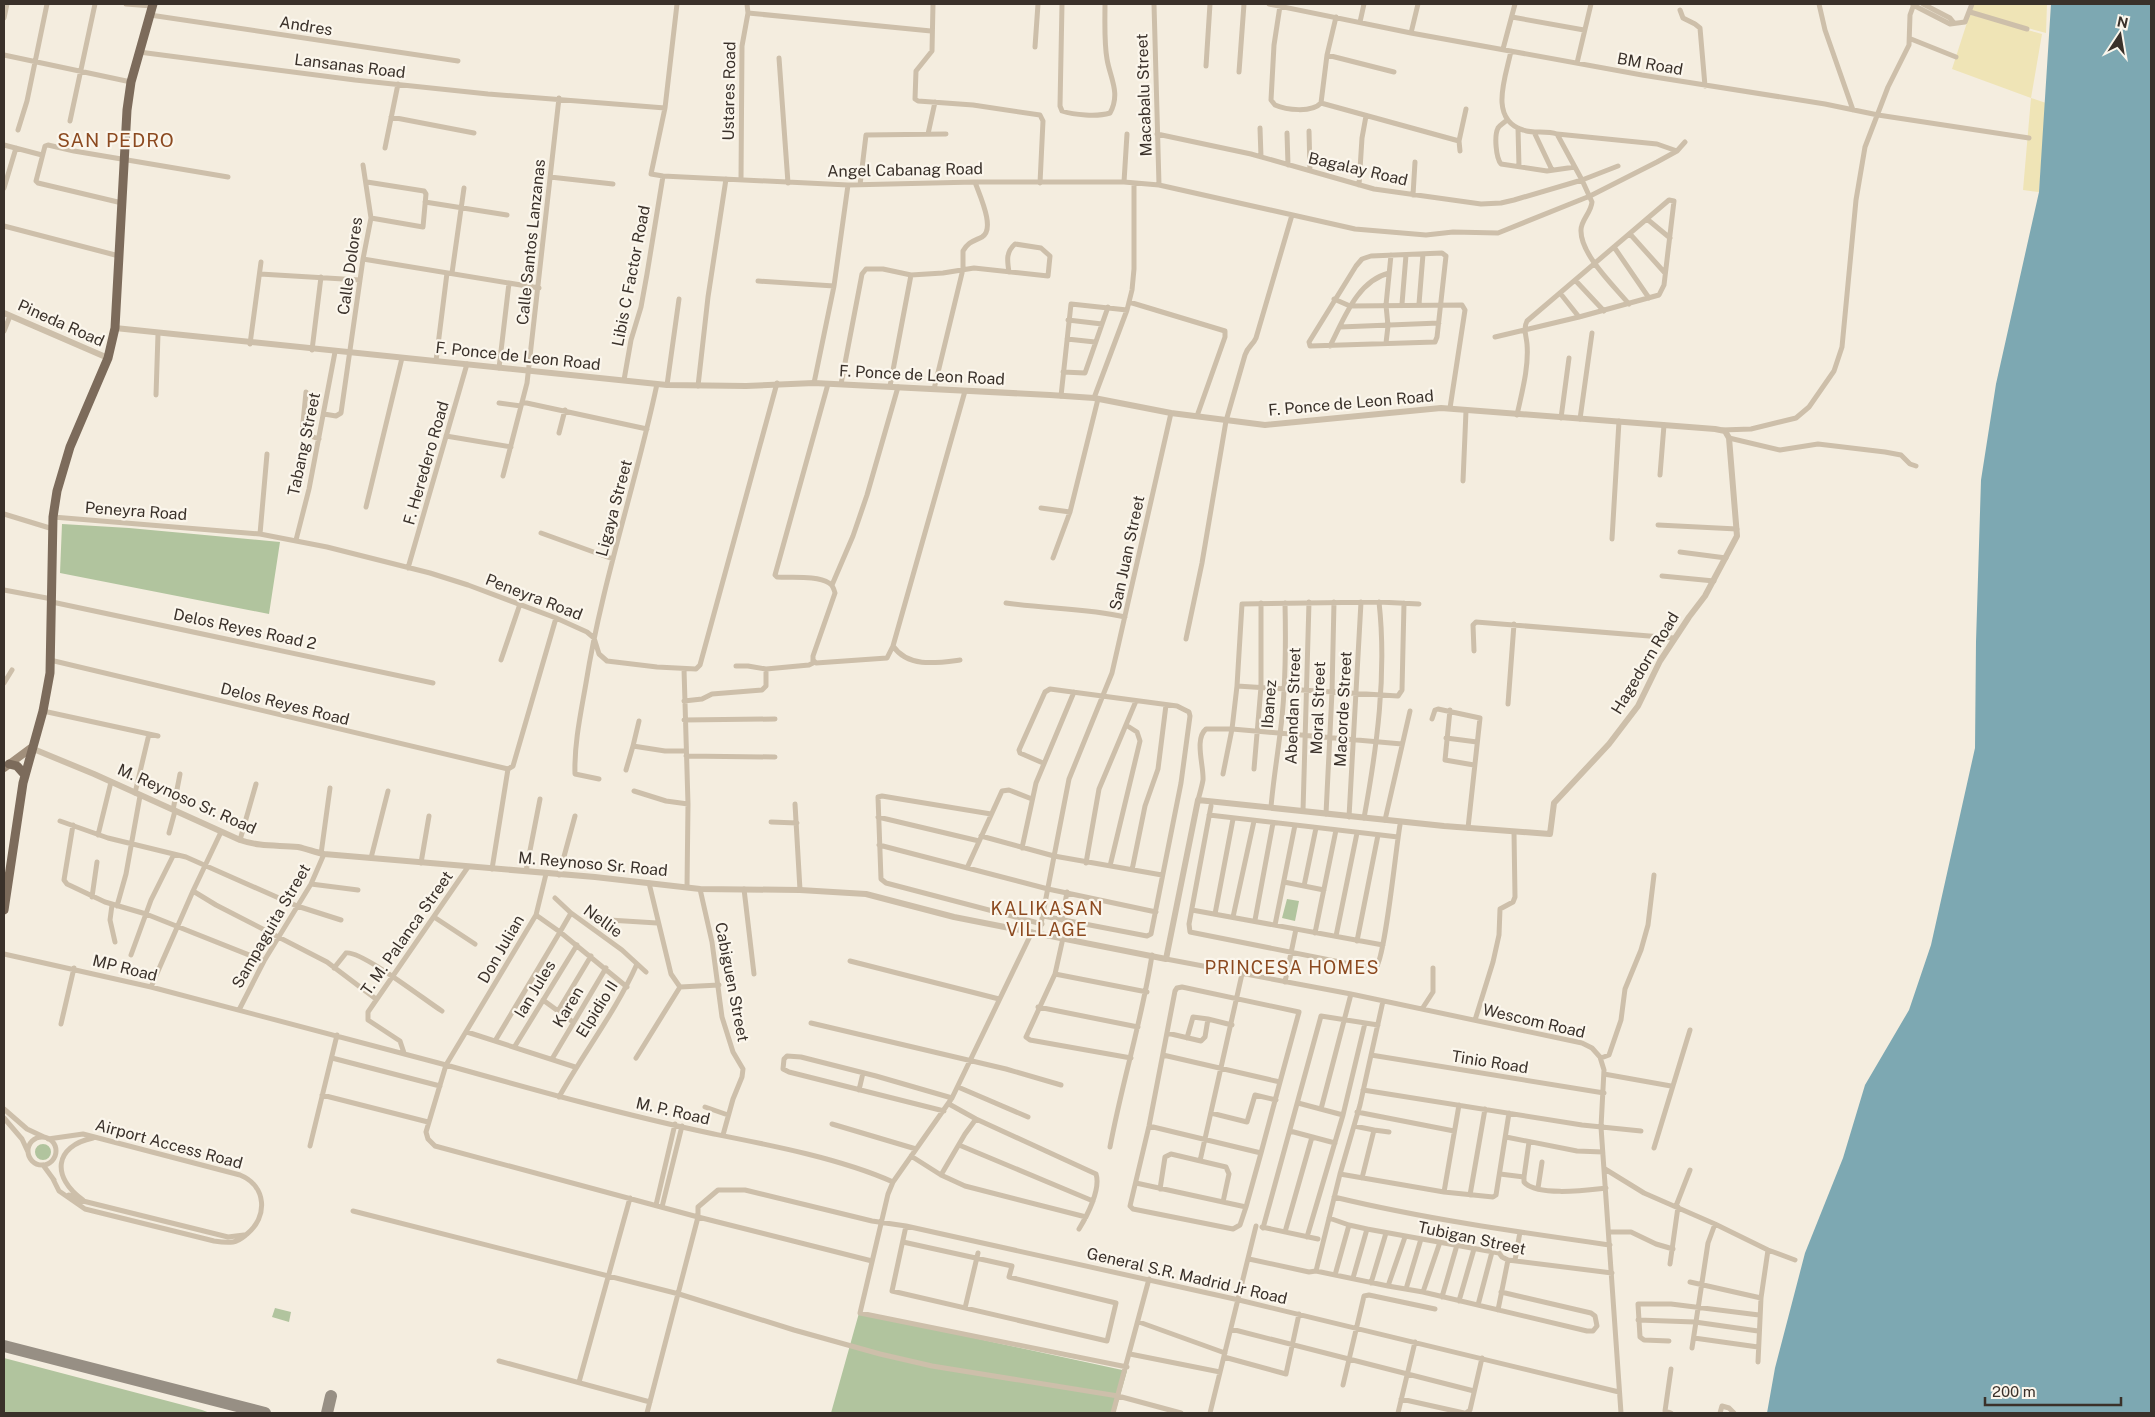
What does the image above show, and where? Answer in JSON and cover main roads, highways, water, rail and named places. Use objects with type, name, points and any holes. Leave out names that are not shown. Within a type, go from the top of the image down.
[{"type":"main road","points":[[4,910],[25,775],[48,689],[53,517],[63,466],[108,358],[115,328],[126,110],[152,8]]},
{"type":"main road","points":[[6,766],[31,748]]},
{"type":"main road","points":[[6,766],[20,768],[25,775]]},
{"type":"water","points":[[2051,4],[2151,4],[2151,1413],[1767,1413],[1775,1368],[1805,1253],[1843,1158],[1865,1085],[1909,1010],[1931,945],[1975,748],[1981,480],[1996,384],[2039,192]]},
{"type":"district","name":"SAN PEDRO","points":[[116,140]]},
{"type":"district","name":"KALIKASAN VILLAGE","points":[[1047,918]]},
{"type":"district","name":"PRINCESA HOMES","points":[[1292,967]]}]
